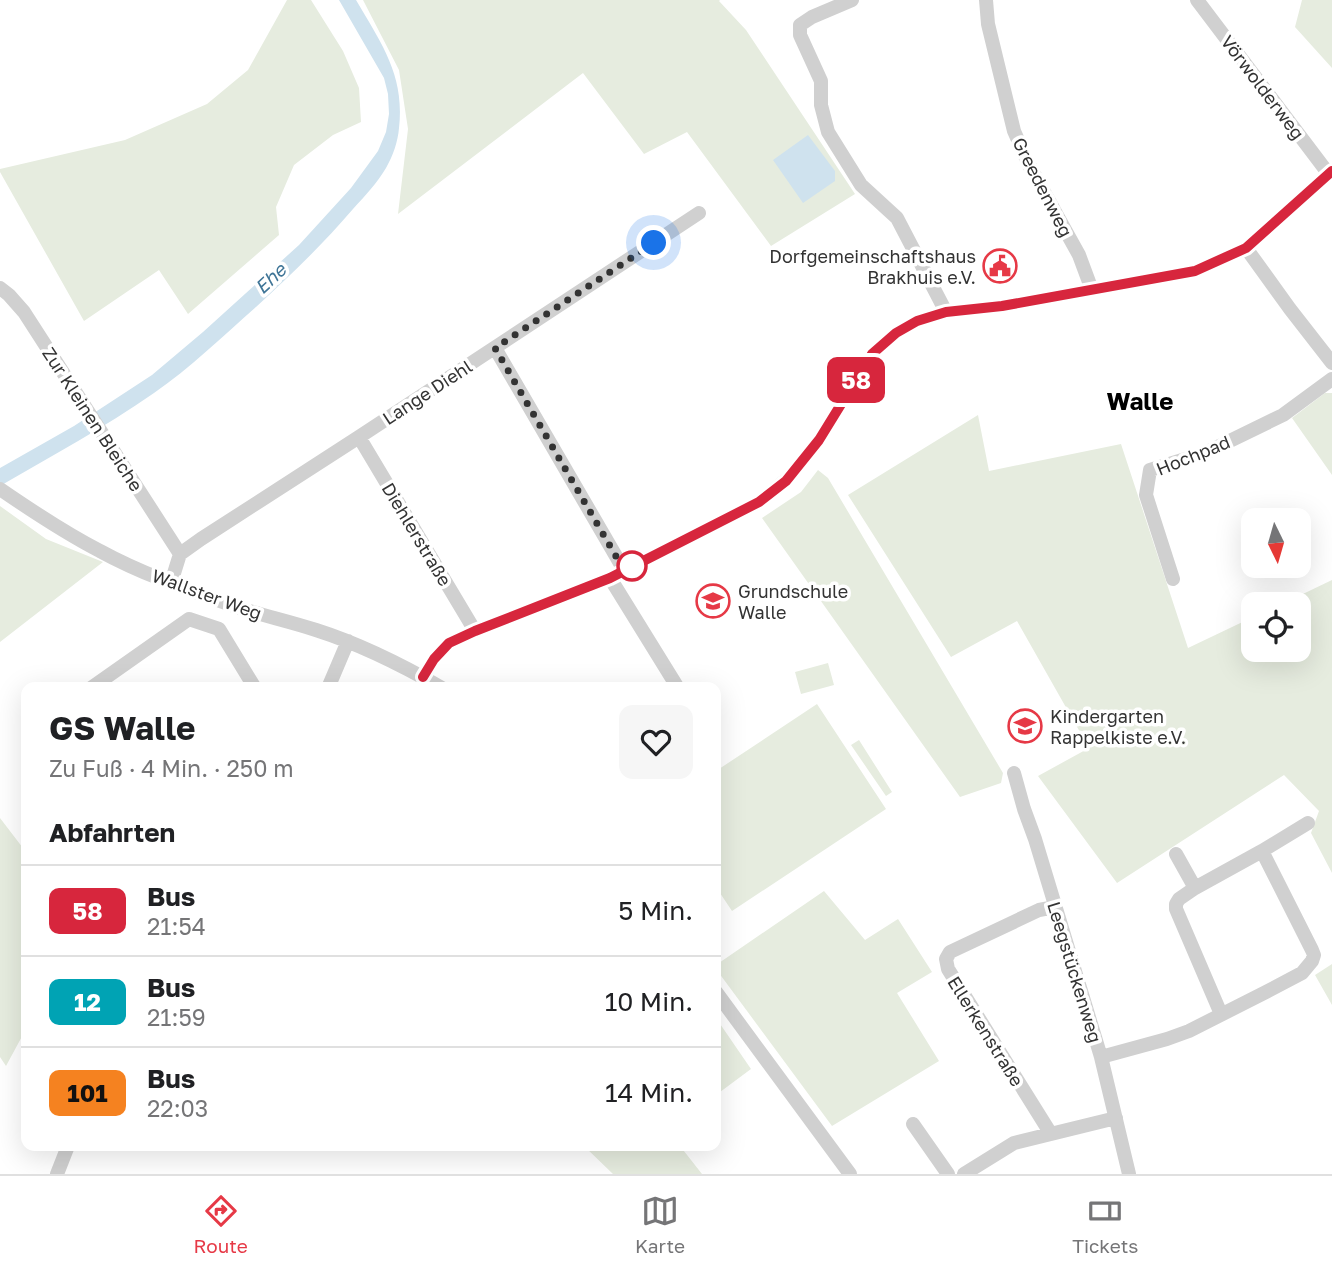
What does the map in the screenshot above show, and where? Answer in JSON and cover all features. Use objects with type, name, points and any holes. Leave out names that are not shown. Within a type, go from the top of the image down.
[{"type":"street","points":[[852,0],[800,25],[800,35],[821,81],[821,105],[828,132],[861,185],[897,218],[946,312]]},
{"type":"street","name":"Greedenweg","points":[[986,0],[988,24],[1014,131],[1029,166],[1079,256],[1092,290]]},
{"type":"street","name":"Vörwolderweg","points":[[1197,1],[1330,172]]},
{"type":"street","points":[[423,677],[434,659],[449,643],[610,578],[759,502],[786,481],[819,440],[872,354],[896,333],[917,321],[946,312],[1002,306],[1195,271],[1246,248],[1330,172]]},
{"type":"street","name":"Lange Diehl","points":[[180,554],[699,213]]},
{"type":"street","points":[[1246,248],[1332,363]]},
{"type":"street","name":"Zur Kleinen Bleiche","points":[[0,288],[24,312],[180,554]]},
{"type":"street","points":[[495,348],[624,570]]},
{"type":"street","name":"Hochpad","points":[[1173,579],[1146,495],[1150,470],[1205,453],[1283,415],[1332,379]]},
{"type":"street","name":"Diehlerstraße","points":[[359,437],[475,631]]},
{"type":"street","name":"Wallster Weg","points":[[0,489],[102,552],[172,583],[238,607],[348,641],[432,682]]},
{"type":"street","points":[[172,583],[180,554]]},
{"type":"street","points":[[610,578],[674,682]]},
{"type":"street","points":[[100,682],[189,619],[219,629],[251,682]]},
{"type":"street","points":[[331,682],[348,641]]},
{"type":"street","name":"Leegstückenweg","points":[[1014,773],[1101,1057],[1129,1174]]},
{"type":"street","points":[[1222,1014],[1176,909],[1177,901],[1308,823]]},
{"type":"street","points":[[1101,1057],[1189,1031],[1308,968],[1314,955],[1262,851]]},
{"type":"street","points":[[1177,854],[1195,888]]},
{"type":"street","name":"Ellerkenstraße","points":[[1051,1134],[948,969],[946,959],[950,952],[1039,910],[1055,907]]},
{"type":"street","points":[[721,999],[850,1174]]},
{"type":"street","points":[[964,1174],[1014,1143],[1116,1118]]},
{"type":"street","points":[[913,1124],[947,1174]]},
{"type":"street","points":[[57,1174],[66,1151]]},
{"type":"shaded area","points":[[287,0],[311,0],[343,51],[359,88],[361,122],[333,135],[294,165],[276,207],[279,235],[188,314],[159,270],[84,321],[0,169],[125,140],[207,104],[248,70]]},
{"type":"shaded area","points":[[363,0],[720,0],[746,30],[855,194],[771,246],[687,132],[644,154],[583,73],[398,214],[408,129],[399,70]]},
{"type":"shaded area","points":[[1302,0],[1332,0],[1332,68],[1295,27]]},
{"type":"shaded area","points":[[1325,393],[1332,393],[1332,475],[1292,418]]},
{"type":"shaded area","points":[[978,415],[989,471],[1121,444],[1188,648],[1241,623],[1241,662],[1311,662],[1311,592],[1307,592],[1332,580],[1332,873],[1311,833],[1319,811],[1284,775],[1117,883],[1038,776],[1089,748],[1017,621],[951,657],[848,495]]},
{"type":"shaded area","points":[[818,470],[828,478],[1003,773],[1001,783],[960,797],[762,518],[801,492]]},
{"type":"shaded area","points":[[0,506],[46,539],[103,562],[0,642]]},
{"type":"shaded area","points":[[828,663],[834,685],[801,694],[795,672]]},
{"type":"shaded area","points":[[817,704],[886,809],[732,911],[721,894],[721,768]]},
{"type":"shaded area","points":[[859,740],[892,792],[886,796],[851,745]]},
{"type":"shaded area","points":[[0,818],[21,845],[21,1038],[6,1066],[0,1057]]},
{"type":"shaded area","points":[[824,891],[865,940],[898,919],[932,972],[897,993],[939,1061],[832,1126],[721,976],[721,962]]},
{"type":"shaded area","points":[[1332,964],[1332,1005],[1315,975]]},
{"type":"shaded area","points":[[721,1025],[751,1069],[721,1091]]},
{"type":"shaded area","points":[[589,1151],[684,1151],[702,1174],[613,1174]]},
{"type":"water","name":"Ehe","points":[[339,0],[356,0],[382,45],[395,76],[400,109],[398,133],[393,153],[382,174],[306,260],[206,352],[117,418],[0,486],[0,468],[74,426],[152,375],[203,332],[299,245],[351,188],[378,151],[386,132],[389,114],[384,78]]},
{"type":"water","points":[[808,135],[835,171],[835,181],[803,203],[773,160]]},
{"type":"bus line","name":"58","points":[[423,677],[434,659],[449,643],[610,578],[759,502],[786,481],[819,440],[872,354],[896,333],[917,321],[946,312],[1002,306],[1195,271],[1246,248],[1332,171]]},
{"type":"place","name":"Dorfgemeinschaftshaus Brakhuis e.V.","points":[[1000,266]]},
{"type":"place","name":"Grundschule Walle","points":[[713,601]]},
{"type":"place","name":"Kindergarten Rappelkiste e.V.","points":[[1025,726]]},
{"type":"district","name":"Walle","points":[[1140,400]]},
{"type":"route","points":[[632,566],[624,570],[495,348],[654,243]]}]
